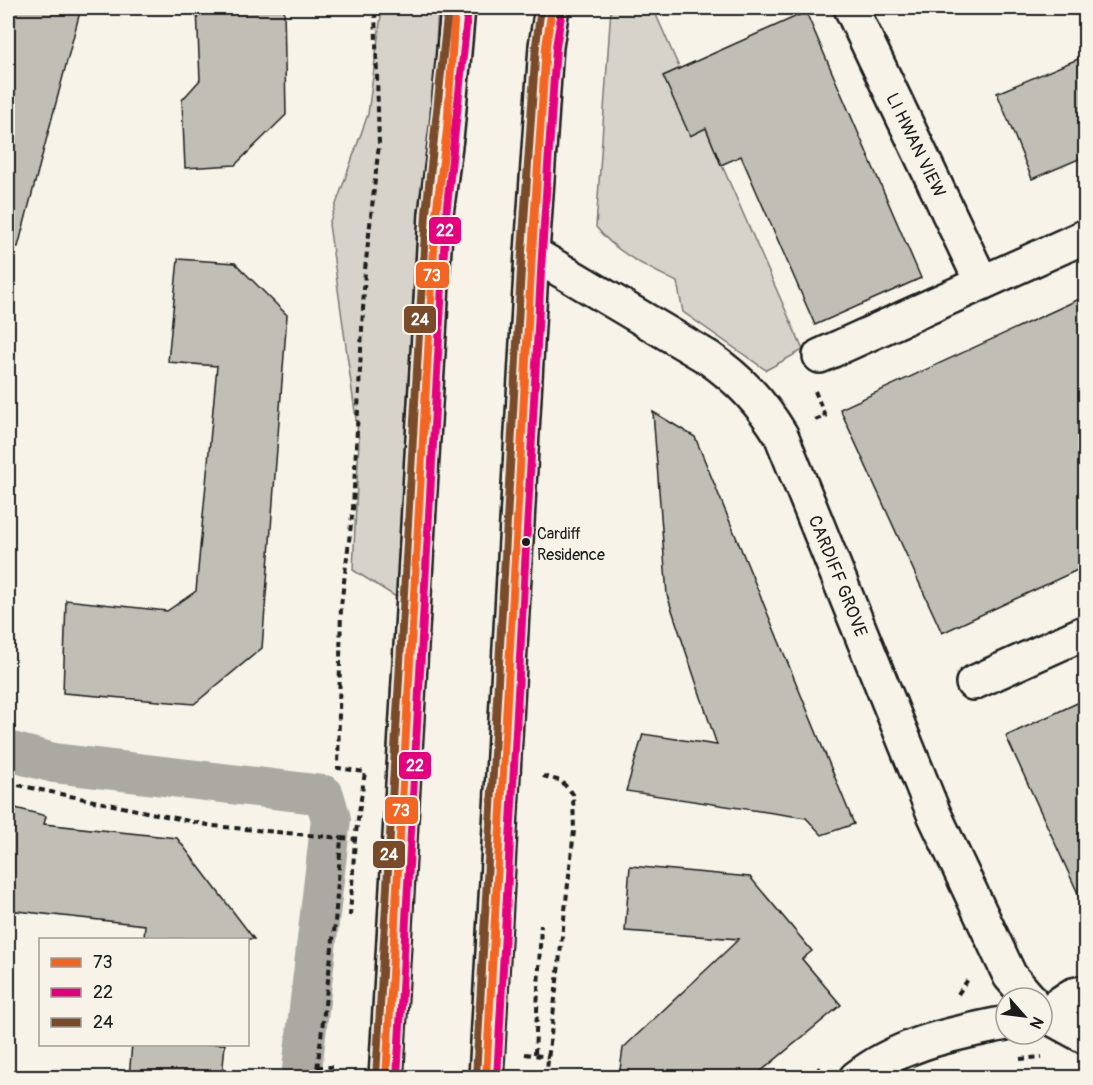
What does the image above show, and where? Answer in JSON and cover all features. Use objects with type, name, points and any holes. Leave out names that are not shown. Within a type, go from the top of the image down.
[{"type":"main road","points":[[486,1077],[532,253],[546,46],[552,8]]},
{"type":"main road","name":"LI HWAN VIEW","points":[[850,8],[982,283]]},
{"type":"main road","points":[[386,1077],[436,214],[456,12]]},
{"type":"main road","points":[[820,356],[1086,236]]},
{"type":"main road","name":"CARDIFF GROVE","points":[[532,253],[709,358],[734,376],[765,409],[780,435],[934,814],[1010,976],[1019,986]]},
{"type":"main road","points":[[973,683],[1086,632]]},
{"type":"main road","points":[[1054,1003],[1086,992]]},
{"type":"main road","points":[[1054,1013],[1086,1020]]},
{"type":"main road","name":"CARDIFF GROVE","points":[[1054,1019],[1086,1037]]},
{"type":"main road","points":[[856,1077],[888,1056],[912,1046],[994,1026]]},
{"type":"path","points":[[350,916],[355,840],[365,772],[338,768],[341,606],[353,508],[365,270],[380,144],[375,8]]},
{"type":"path","points":[[780,435],[825,416],[803,363],[820,356]]},
{"type":"path","points":[[543,776],[561,781],[573,794],[574,831],[546,1077]]},
{"type":"path","points":[[8,783],[213,826],[355,840]]},
{"type":"path","points":[[316,1077],[335,923],[341,838]]},
{"type":"path","points":[[540,925],[535,1054],[549,1058]]},
{"type":"path","points":[[317,1067],[333,1067]]},
{"type":"shaded area","points":[[382,8],[438,8],[404,602],[353,570],[359,441],[329,224],[368,114]]},
{"type":"shaded area","points":[[611,8],[653,8],[803,350],[766,370],[683,312],[677,282],[623,252],[604,237],[596,227]]},
{"type":"building","points":[[8,8],[81,8],[18,247],[8,246]]},
{"type":"building","points":[[197,8],[284,8],[286,115],[235,165],[185,168],[182,100],[200,80]]},
{"type":"building","points":[[806,12],[921,278],[815,325],[741,156],[721,165],[706,128],[690,136],[663,76]]},
{"type":"building","points":[[1078,59],[1086,77],[1086,156],[1032,179],[997,93]]},
{"type":"building","points":[[178,259],[235,263],[287,315],[262,648],[194,704],[63,693],[66,600],[167,611],[196,591],[217,366],[168,362]]},
{"type":"building","points":[[1086,296],[1086,566],[942,633],[840,409]]},
{"type":"building","points":[[653,412],[695,437],[854,824],[822,835],[806,818],[626,791],[643,734],[717,745],[667,595]]},
{"type":"building","points":[[1086,699],[1086,911],[1006,736]]},
{"type":"building","points":[[8,806],[46,816],[44,824],[177,838],[254,939],[144,938],[145,925],[8,910]]},
{"type":"building","points":[[630,866],[750,877],[812,951],[802,959],[841,1005],[754,1077],[619,1077],[623,1048],[739,939],[625,931]]},
{"type":"building","points":[[132,1046],[225,1046],[222,1077],[129,1077]]},
{"type":"waterway","points":[[8,751],[54,763],[324,795],[331,819],[301,1078]]},
{"type":"transit line","name":"24","points":[[376,1077],[426,213],[448,8]]},
{"type":"transit line","name":"73","points":[[386,1078],[436,214],[447,130],[455,8]]},
{"type":"transit line","name":"24","points":[[476,1077],[522,252],[536,45],[541,8]]},
{"type":"transit line","name":"73","points":[[486,1078],[532,253],[546,46],[552,8]]},
{"type":"transit line","name":"22","points":[[397,1078],[446,215],[468,9]]},
{"type":"transit line","name":"22","points":[[497,1078],[542,254],[556,47],[562,10]]},
{"type":"place","name":"Cardiff Residence","points":[[526,542]]}]
